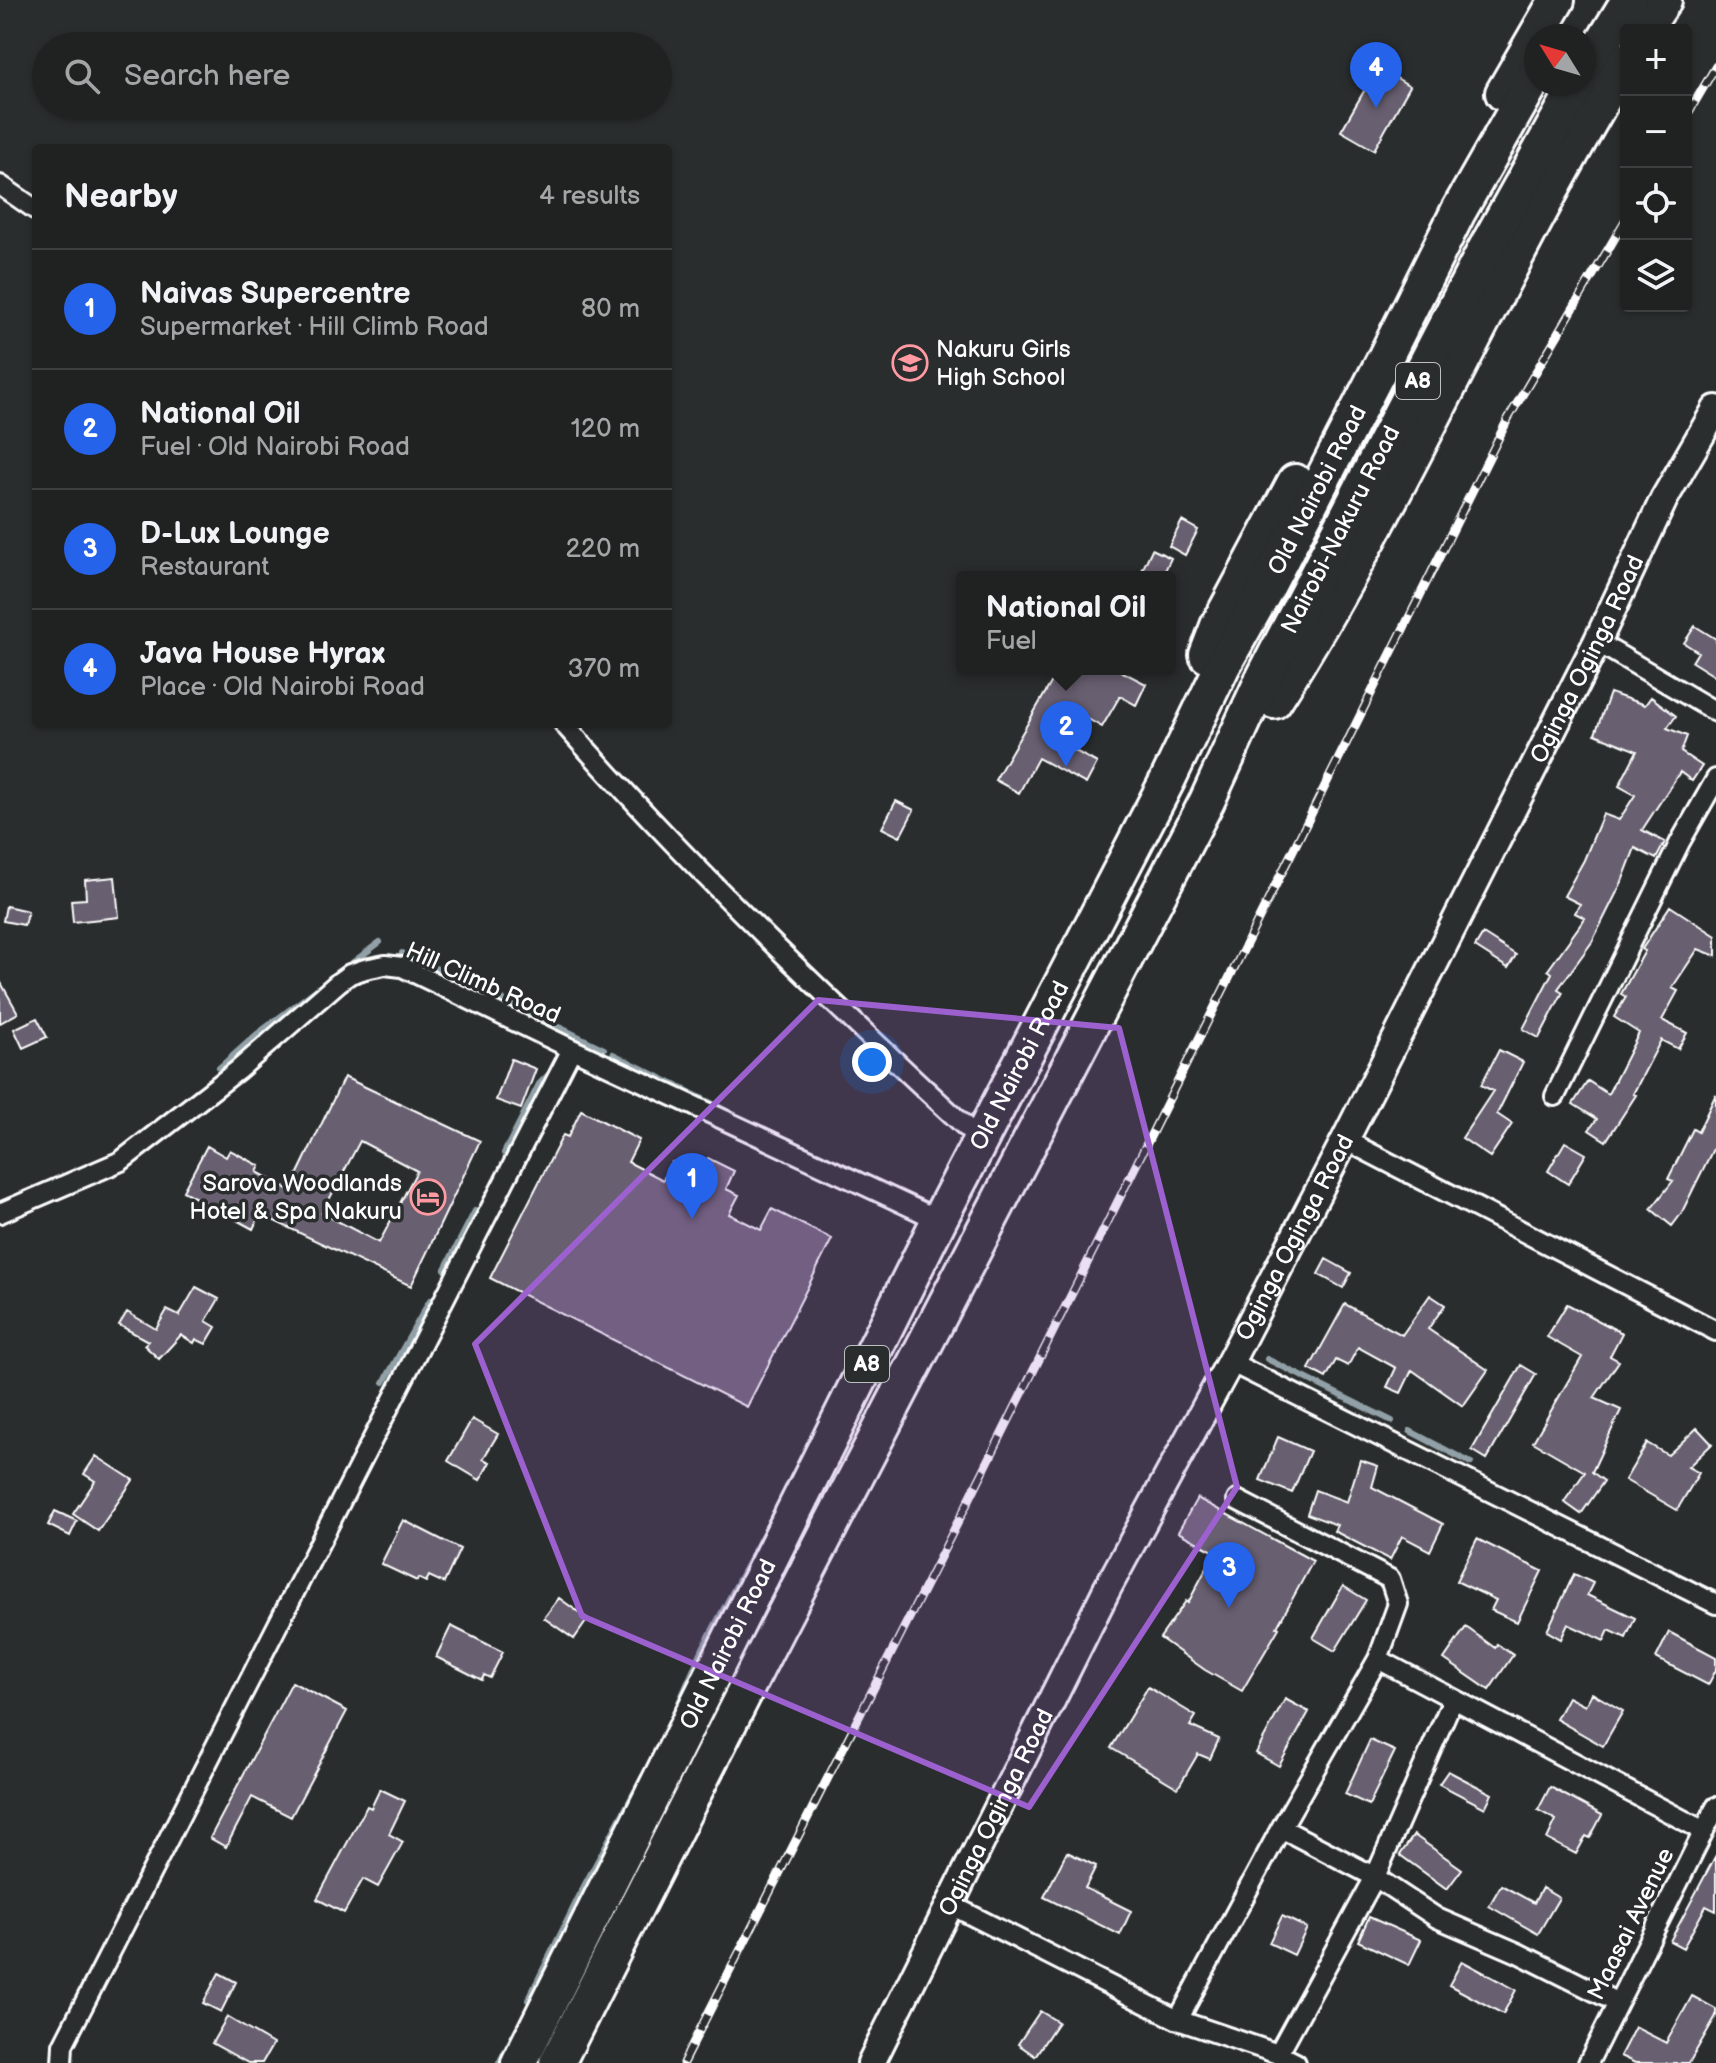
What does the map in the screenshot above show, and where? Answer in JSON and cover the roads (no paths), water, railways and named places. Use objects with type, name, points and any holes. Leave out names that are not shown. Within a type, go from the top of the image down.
[{"type":"highway","points":[[1167,781],[1188,702],[1218,626],[1517,67],[1557,0]]},
{"type":"highway","points":[[1567,24],[1582,0]]},
{"type":"highway","points":[[1596,54],[1629,0]]},
{"type":"highway","points":[[1648,24],[1664,0]]},
{"type":"highway","points":[[1207,801],[1311,644],[1567,159],[1620,70]]},
{"type":"highway","name":"Old Nairobi Road","points":[[519,2063],[939,1220],[1458,212],[1524,96]]},
{"type":"highway","name":"Nairobi-Nakuru Road","points":[[1262,681],[1486,248],[1571,96]]},
{"type":"highway","name":"Old Nairobi Road","points":[[557,2063],[780,1622],[1207,801],[1262,681]]},
{"type":"street","points":[[0,185],[32,207]]},
{"type":"street","name":"Oginga Oginga Road","points":[[871,2063],[1107,1589],[1345,1140],[1597,642],[1664,499],[1716,409]]},
{"type":"street","points":[[1597,642],[1716,712]]},
{"type":"street","points":[[568,728],[808,979],[981,1141]]},
{"type":"street","points":[[1555,1096],[1680,842],[1716,779]]},
{"type":"street","name":"Hill Climb Road","points":[[0,1213],[121,1161],[238,1070],[339,982],[350,974],[385,965],[402,967],[939,1220]]},
{"type":"street","points":[[62,2063],[63,2045],[572,1049]]},
{"type":"street","points":[[1345,1140],[1716,1331]]},
{"type":"street","points":[[1230,1362],[1716,1604]]},
{"type":"street","points":[[1178,2020],[1281,1828],[1378,1659],[1398,1604],[1390,1579],[1237,1500]]},
{"type":"street","points":[[1378,1659],[1704,1831]]},
{"type":"street","points":[[1278,2054],[1375,1877],[1453,1699]]},
{"type":"street","name":"Maasai Avenue","points":[[1588,2063],[1716,1807]]},
{"type":"street","points":[[1281,1828],[1375,1877],[1437,1918],[1518,1953],[1618,2003]]},
{"type":"street","points":[[951,1905],[1178,2020],[1296,2063]]},
{"type":"waterway","points":[[344,969],[380,942]]},
{"type":"waterway","points":[[402,953],[464,981]]},
{"type":"waterway","points":[[219,1068],[256,1035],[325,983]]},
{"type":"waterway","points":[[473,985],[604,1049]]},
{"type":"waterway","points":[[613,1054],[727,1111]]},
{"type":"waterway","points":[[504,1153],[539,1084],[553,1070]]},
{"type":"waterway","points":[[445,1269],[475,1211]]},
{"type":"waterway","points":[[384,1382],[430,1300]]},
{"type":"waterway","points":[[1267,1359],[1392,1421]]},
{"type":"waterway","points":[[1410,1431],[1471,1463]]},
{"type":"waterway","points":[[670,1723],[703,1648],[779,1504]]},
{"type":"waterway","points":[[1585,1548],[1610,1562]]},
{"type":"waterway","points":[[528,2000],[643,1776]]},
{"type":"waterway","points":[[499,2063],[517,2028]]},
{"type":"railway","points":[[1692,107],[1716,66]]},
{"type":"railway","points":[[683,2063],[963,1512],[1508,419],[1620,229]]},
{"type":"place","name":"Java House Hyrax","points":[[1376,108]]},
{"type":"place","name":"Nakuru Girls High School","points":[[910,363]]},
{"type":"place","name":"National Oil","points":[[1066,767]]},
{"type":"place","name":"Sarova Woodlands Hotel & Spa Nakuru","points":[[428,1197]]},
{"type":"place","name":"Naivas Supercentre","points":[[692,1219]]},
{"type":"place","name":"D-Lux Lounge","points":[[1229,1608]]}]
